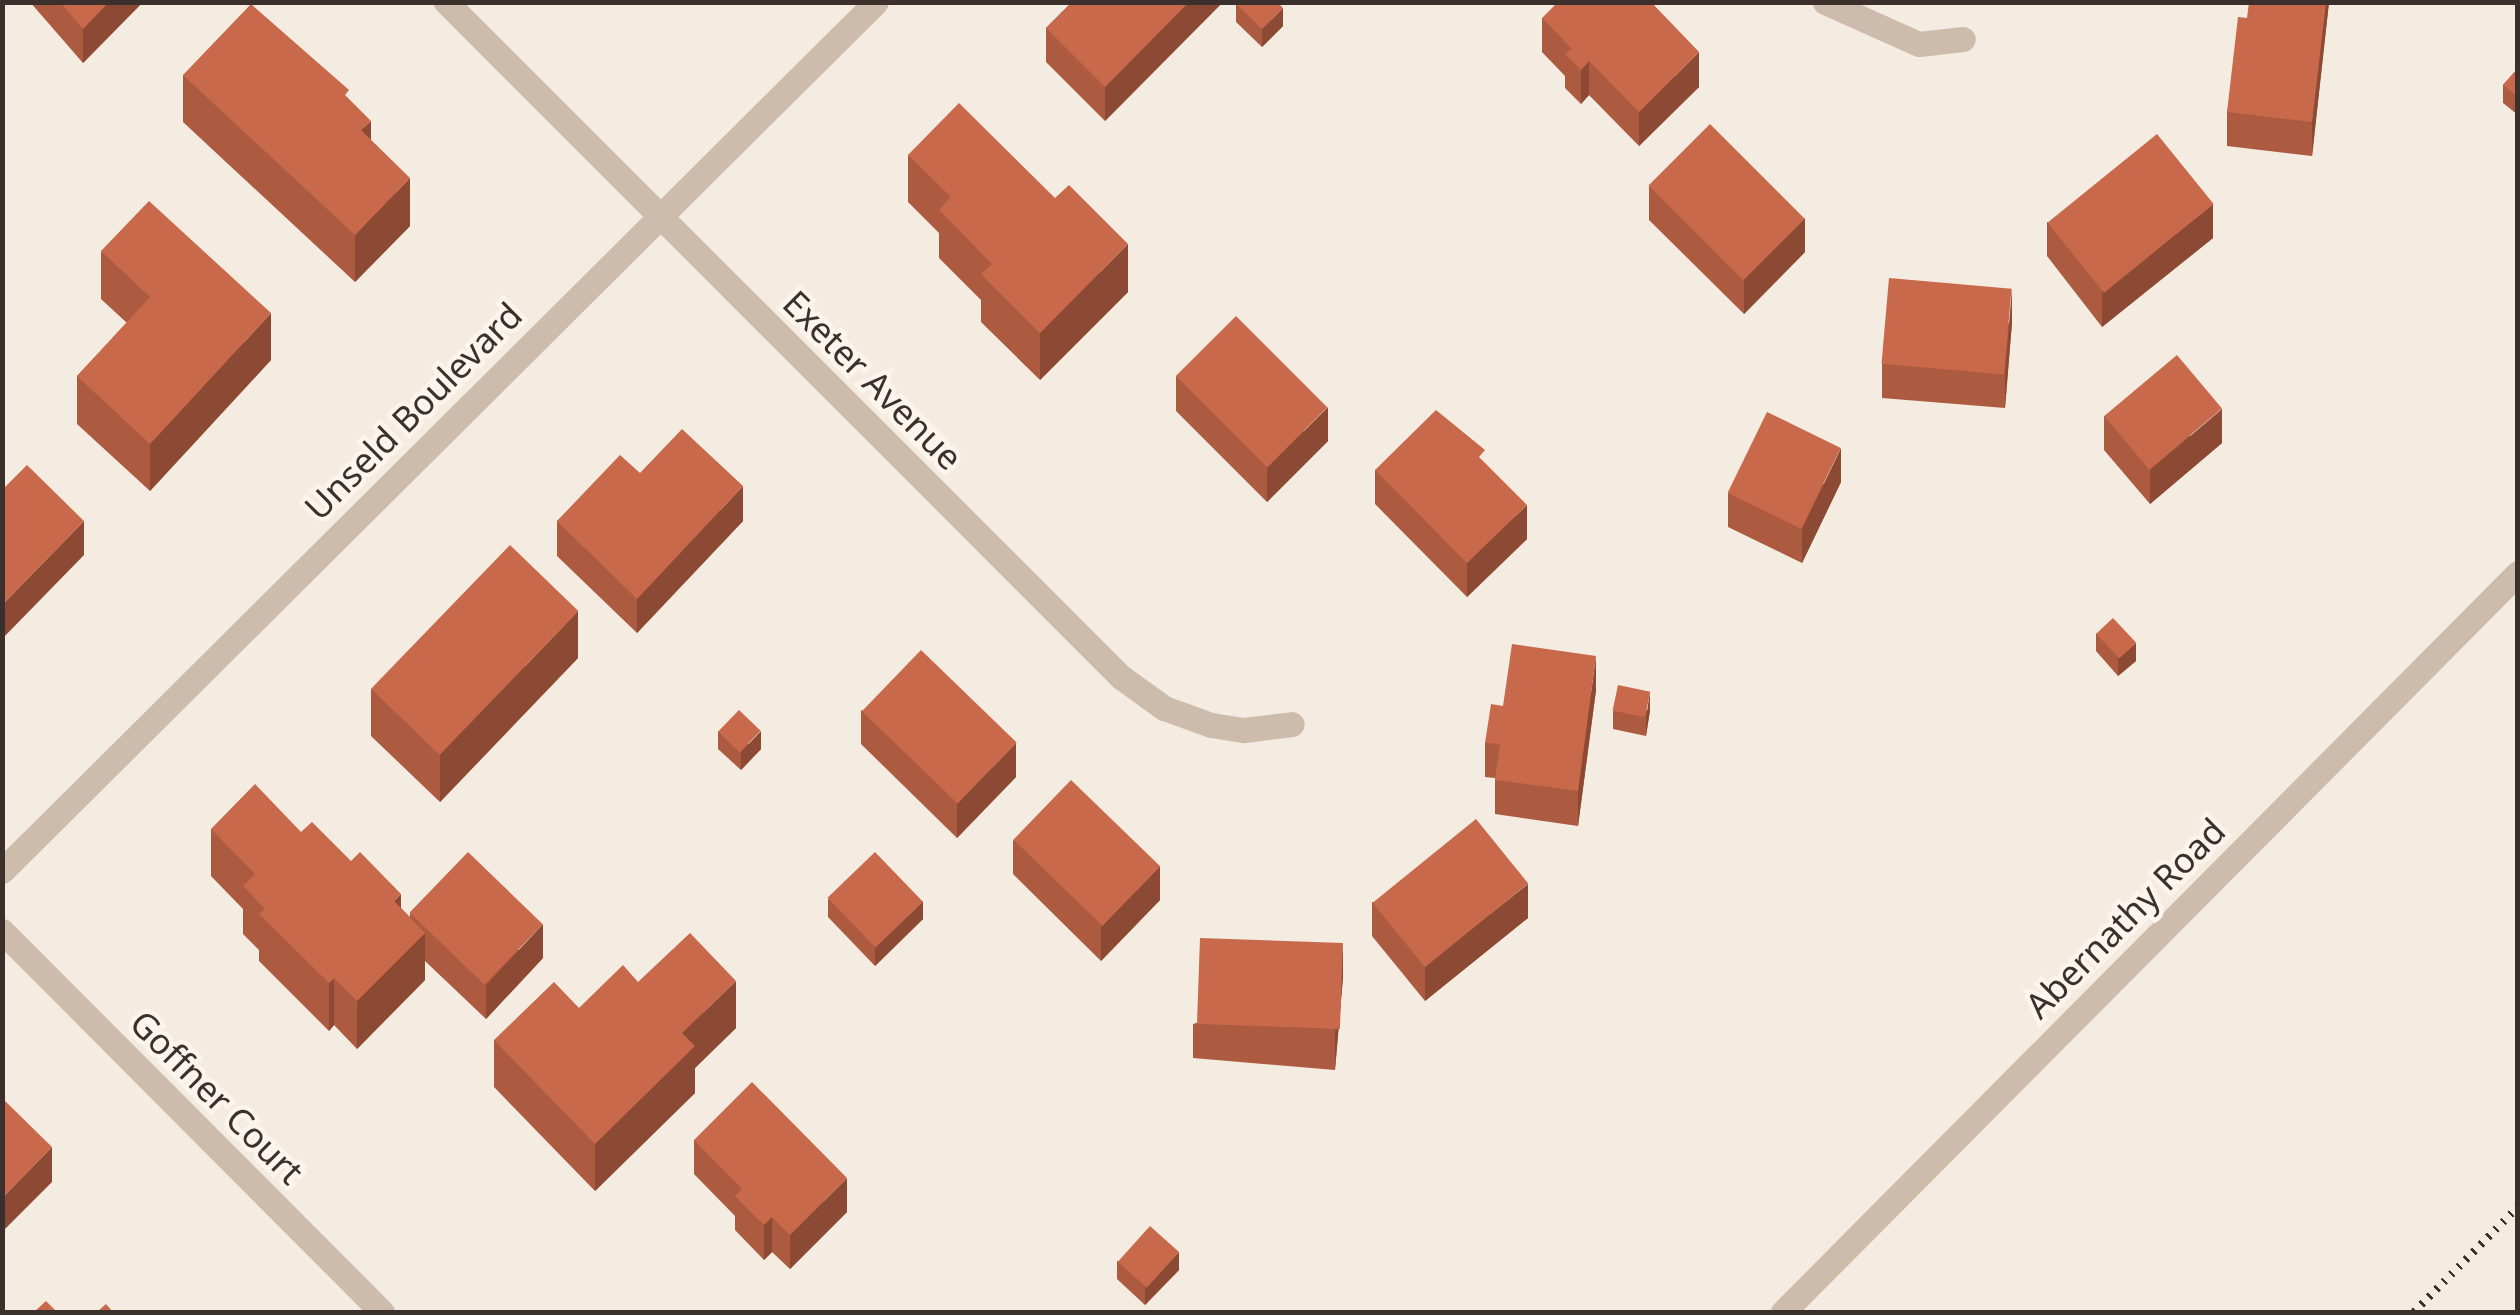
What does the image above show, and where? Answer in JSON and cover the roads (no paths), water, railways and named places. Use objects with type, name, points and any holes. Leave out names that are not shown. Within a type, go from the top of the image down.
[{"type":"street","name":"Exeter Avenue","points":[[446,2],[1121,677],[1164,708],[1211,725],[1244,730],[1292,724]]},
{"type":"street","name":"Unseld Boulevard","points":[[2,871],[876,2]]},
{"type":"street","points":[[1826,2],[1920,44],[1963,39]]},
{"type":"street","name":"Abernathy Road","points":[[1782,1312],[2518,572]]},
{"type":"street","name":"Goffner Court","points":[[2,931],[382,1312]]},
{"type":"railway","points":[[2414,1312],[2518,1207]]}]
